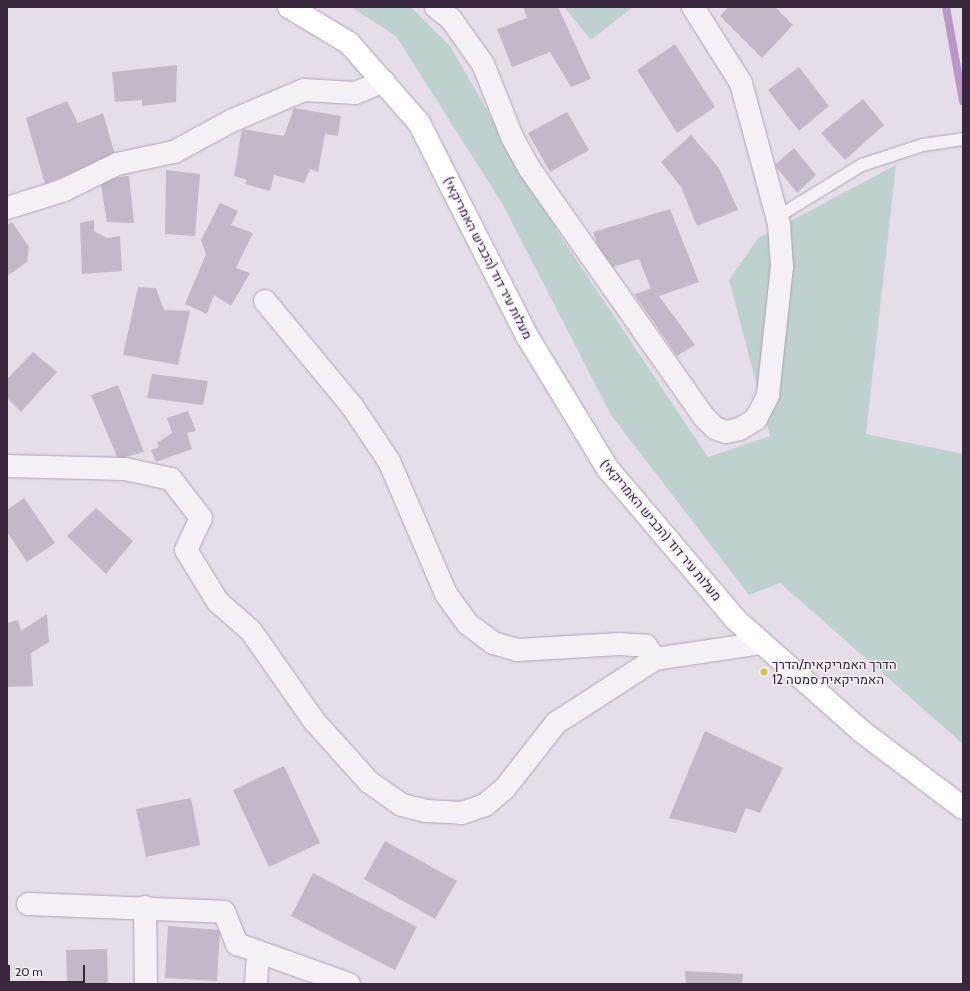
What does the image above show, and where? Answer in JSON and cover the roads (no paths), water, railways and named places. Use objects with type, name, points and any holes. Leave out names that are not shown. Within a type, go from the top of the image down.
[{"type":"main road","name":"מעלות עיר דוד (הכביש האמריקאי)","points":[[289,7],[349,43],[384,81],[419,123],[527,336],[608,469],[735,619],[861,731],[963,808]]},
{"type":"street","points":[[436,7],[451,19],[483,64],[512,137],[529,168],[704,417],[715,428],[726,432],[740,429],[756,419],[768,395],[782,267],[777,218],[741,83],[693,7]]},
{"type":"street","points":[[7,208],[62,191],[116,164],[174,152],[231,121],[304,90],[355,93],[384,81]]},
{"type":"street","points":[[265,301],[352,406],[388,461],[446,594],[468,624],[493,643],[518,650],[620,644],[646,646],[655,659]]},
{"type":"street","points":[[7,466],[125,469],[171,479],[201,518],[186,550],[218,602],[251,631],[315,722],[369,782],[402,805],[426,811],[462,813],[485,805],[505,788],[556,723],[655,659],[762,643]]},
{"type":"street","points":[[28,904],[145,907],[224,912],[237,944],[349,984]]},
{"type":"street","points":[[145,907],[146,984]]},
{"type":"street","points":[[256,984],[258,952]]},
{"type":"lane","points":[[777,218],[862,165],[923,145],[963,138]]},
{"type":"waterway","points":[[946,7],[963,101]]},
{"type":"place","name":"הדרך האמריקאית/הדרך האמריקאית סמטה 12","points":[[764,672]]}]
